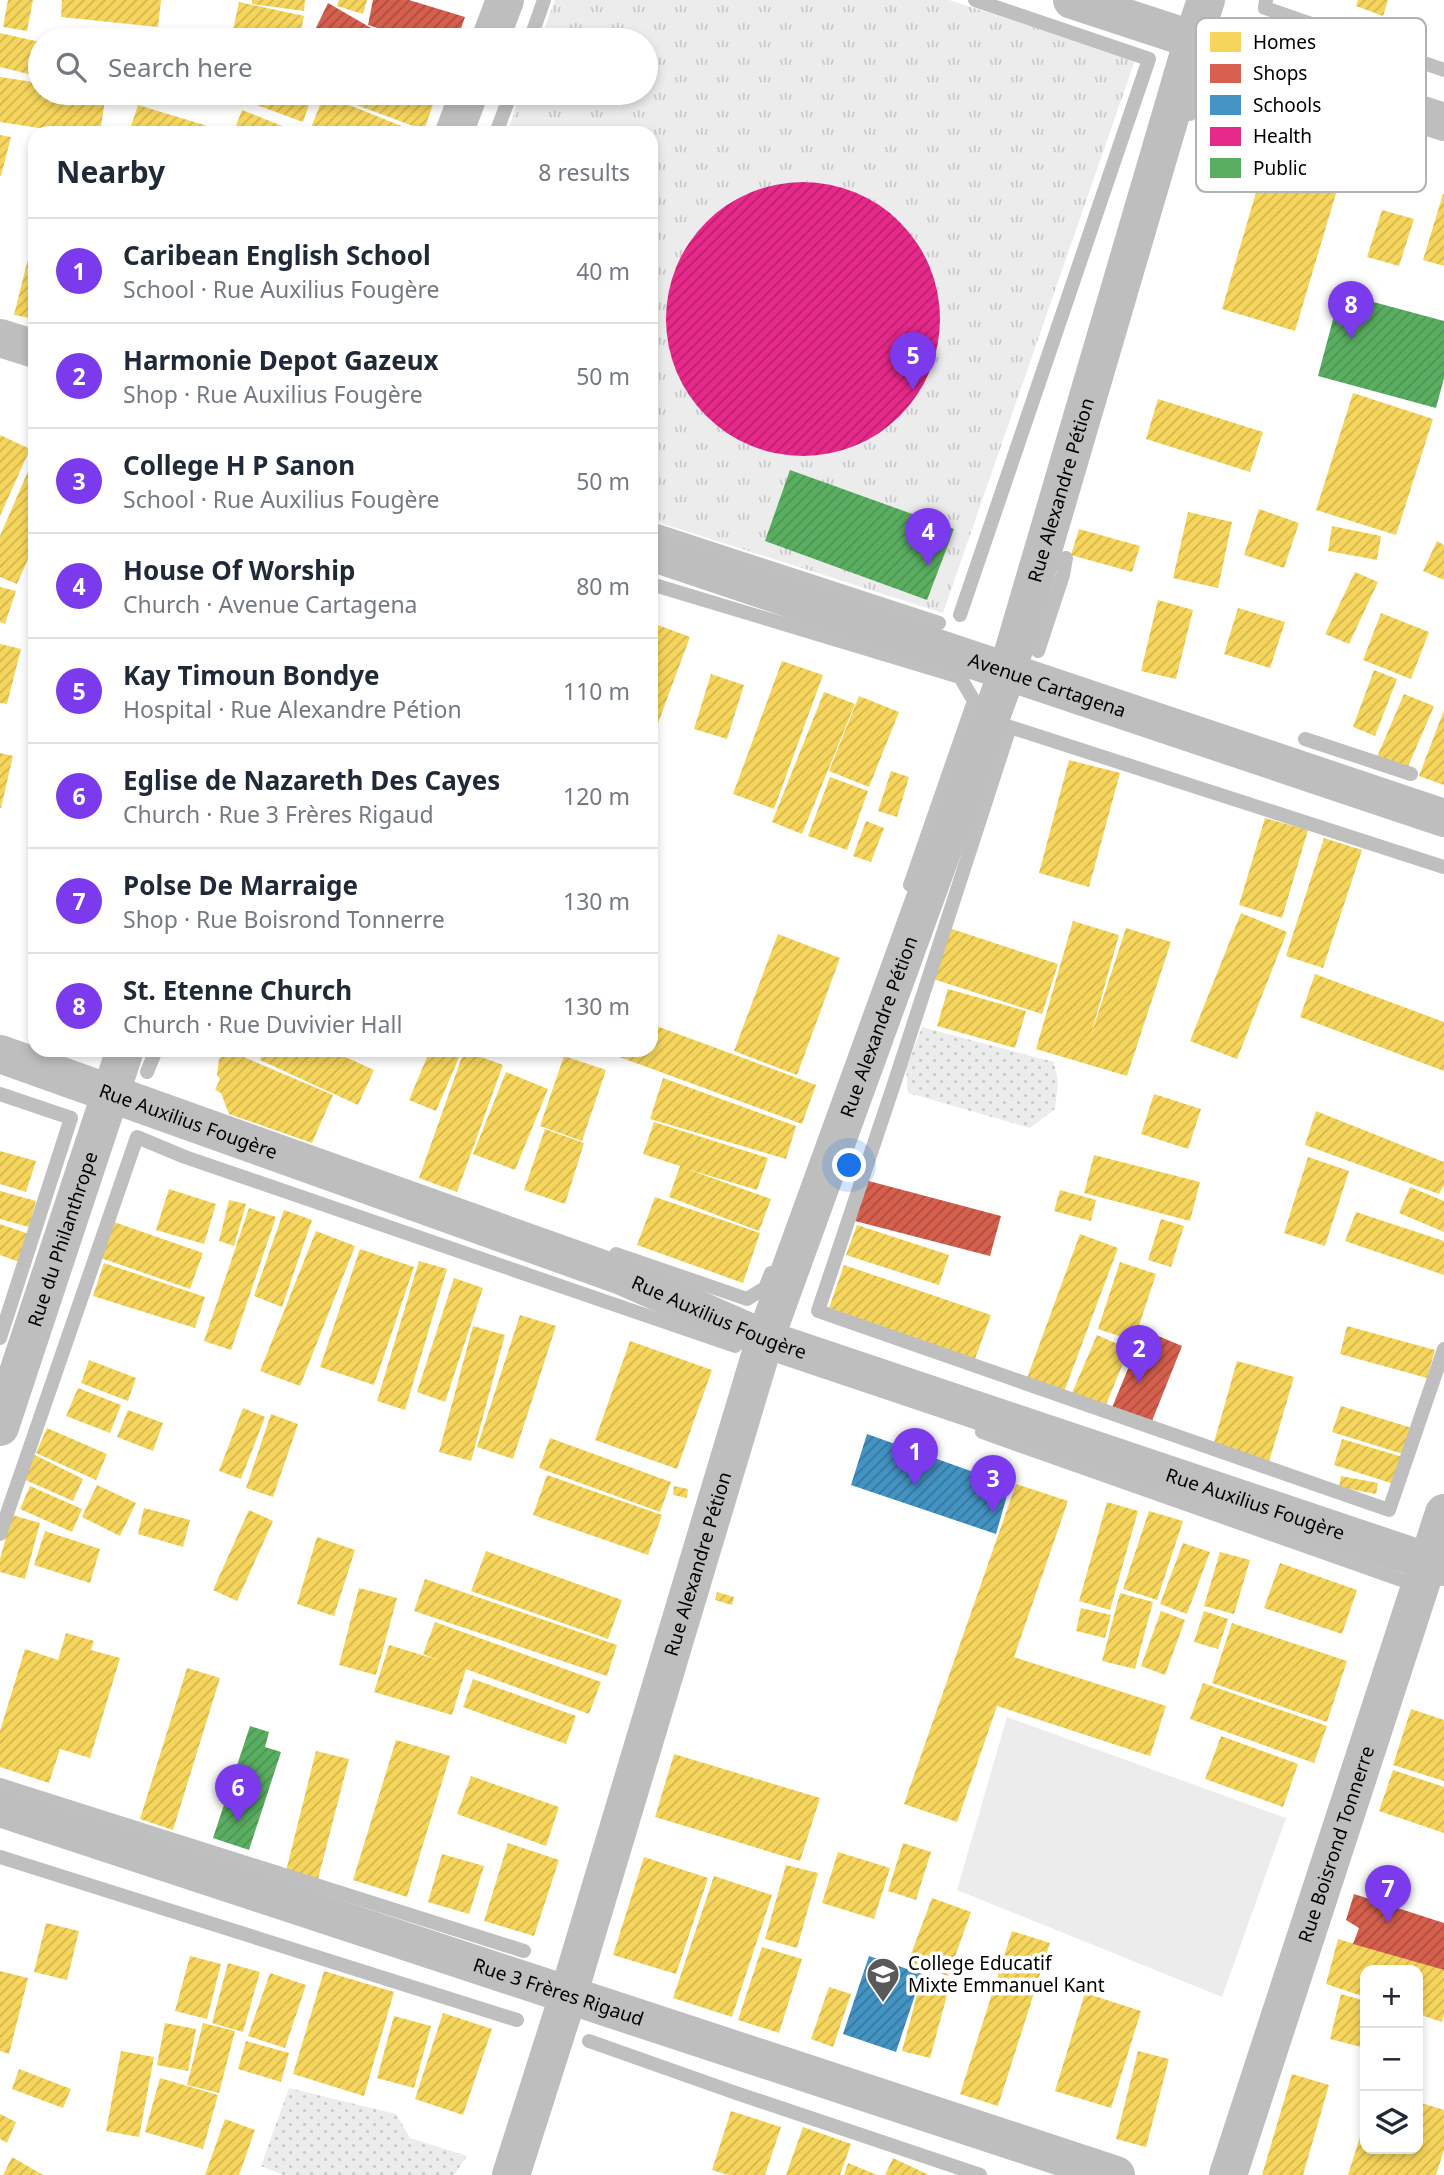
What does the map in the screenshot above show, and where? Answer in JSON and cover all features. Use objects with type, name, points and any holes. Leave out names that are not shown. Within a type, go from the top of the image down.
[{"type":"street","points":[[494,28],[505,0]]},
{"type":"street","points":[[1072,0],[1196,40]]},
{"type":"street","name":"Rue Alexandre Pétion","points":[[1200,18],[1206,0]]},
{"type":"street","name":"Rue Alexandre Pétion","points":[[510,2175],[568,1996],[765,1339],[1007,673],[1196,30]]},
{"type":"street","points":[[457,126],[464,105]]},
{"type":"street","points":[[1426,116],[1444,122]]},
{"type":"street","points":[[0,338],[28,347]]},
{"type":"street","name":"Avenue Cartagena","points":[[658,554],[1444,818]]},
{"type":"street","name":"Rue Auxilius Fougère","points":[[0,1054],[110,1091],[622,1276],[765,1339],[1436,1564]]},
{"type":"street","name":"Rue du Philanthrope","points":[[0,1427],[122,1057]]},
{"type":"street","name":"Rue Boisrond Tonnerre","points":[[1228,2175],[1436,1564],[1444,1513]]},
{"type":"street","name":"Rue 3 Frères Rigaud","points":[[0,1808],[1116,2175]]},
{"type":"green space","points":[[555,0],[949,0],[1135,60],[943,613],[658,522],[658,126],[509,126],[517,105],[658,105],[658,28],[544,28]]},
{"type":"green space","points":[[922,1027],[1054,1062],[1058,1082],[1055,1109],[1030,1128],[908,1093],[906,1068]]},
{"type":"green space","points":[[1007,1717],[1286,1818],[1222,1997],[957,1890]]},
{"type":"green space","points":[[289,2088],[396,2114],[410,2138],[467,2156],[454,2175],[283,2175],[261,2166]]},
{"type":"building: Homes","points":[[8,0],[33,0],[27,31],[3,27]]},
{"type":"building: Homes","points":[[62,0],[161,0],[158,27],[61,17]]},
{"type":"building: Homes","points":[[252,0],[305,0],[304,11],[252,4]]},
{"type":"building: Homes","points":[[339,0],[367,0],[363,14],[337,6]]},
{"type":"building: Homes","points":[[1358,0],[1388,0],[1383,16],[1356,6]]},
{"type":"building: Homes","points":[[239,2],[304,16],[302,28],[233,28]]},
{"type":"building: Homes","points":[[0,33],[28,39],[28,74],[0,67]]},
{"type":"building: Homes","points":[[0,77],[28,81],[28,105],[104,105],[101,126],[28,126],[0,122]]},
{"type":"building: Homes","points":[[138,105],[207,126],[131,126]]},
{"type":"building: Homes","points":[[257,105],[309,105],[303,122]]},
{"type":"building: Homes","points":[[320,105],[349,105],[402,126],[312,126]]},
{"type":"building: Homes","points":[[356,105],[433,105],[425,126],[413,126]]},
{"type":"building: Homes","points":[[242,110],[282,126],[236,126]]},
{"type":"building: Homes","points":[[0,135],[11,137],[1,176],[0,176]]},
{"type":"building: Homes","points":[[1256,192],[1336,192],[1295,331],[1222,309]]},
{"type":"building: Homes","points":[[1444,194],[1444,266],[1423,260]]},
{"type":"building: Homes","points":[[1382,210],[1414,219],[1399,266],[1367,257]]},
{"type":"building: Homes","points":[[28,259],[28,318],[14,315]]},
{"type":"building: Homes","points":[[1353,393],[1433,419],[1396,535],[1316,510]]},
{"type":"building: Homes","points":[[1158,399],[1263,432],[1250,472],[1146,439]]},
{"type":"building: Homes","points":[[0,435],[28,448],[28,453],[0,516]]},
{"type":"building: Homes","points":[[28,471],[28,559],[17,584],[0,577],[0,536]]},
{"type":"building: Homes","points":[[1259,509],[1299,523],[1284,568],[1244,555]]},
{"type":"building: Homes","points":[[1188,512],[1232,522],[1218,588],[1173,578]]},
{"type":"building: Homes","points":[[1332,526],[1381,536],[1377,560],[1328,551]]},
{"type":"building: Homes","points":[[1079,529],[1140,546],[1132,572],[1071,555]]},
{"type":"building: Homes","points":[[1437,541],[1444,545],[1444,580],[1423,571]]},
{"type":"building: Homes","points":[[1355,572],[1378,582],[1349,644],[1325,634]]},
{"type":"building: Homes","points":[[0,587],[16,591],[5,624],[0,622]]},
{"type":"building: Homes","points":[[1158,600],[1193,610],[1176,679],[1141,671]]},
{"type":"building: Homes","points":[[1238,608],[1285,622],[1270,668],[1224,654]]},
{"type":"building: Homes","points":[[1381,613],[1429,632],[1411,679],[1363,660]]},
{"type":"building: Homes","points":[[658,625],[690,637],[658,723]]},
{"type":"building: Homes","points":[[0,644],[21,649],[7,704],[0,703]]},
{"type":"building: Homes","points":[[782,661],[823,675],[774,809],[733,794]]},
{"type":"building: Homes","points":[[1374,670],[1397,679],[1375,736],[1353,727]]},
{"type":"building: Homes","points":[[711,674],[744,685],[727,739],[694,729]]},
{"type":"building: Homes","points":[[824,692],[855,704],[802,834],[772,822]]},
{"type":"building: Homes","points":[[1404,694],[1434,706],[1407,769],[1377,757]]},
{"type":"building: Homes","points":[[859,696],[899,712],[869,787],[829,771]]},
{"type":"building: Homes","points":[[1444,710],[1444,785],[1419,776]]},
{"type":"building: Homes","points":[[0,753],[13,756],[1,808],[0,808]]},
{"type":"building: Homes","points":[[1069,760],[1120,773],[1089,887],[1039,873]]},
{"type":"building: Homes","points":[[891,771],[909,777],[897,817],[878,811]]},
{"type":"building: Homes","points":[[830,777],[868,791],[847,850],[808,836]]},
{"type":"building: Homes","points":[[1265,818],[1308,830],[1282,918],[1239,905]]},
{"type":"building: Homes","points":[[866,821],[884,828],[871,862],[853,856]]},
{"type":"building: Homes","points":[[1324,838],[1362,850],[1323,968],[1286,956]]},
{"type":"building: Homes","points":[[1241,913],[1287,932],[1237,1059],[1190,1041]]},
{"type":"building: Homes","points":[[1073,921],[1119,935],[1090,1038],[1126,928],[1171,942],[1127,1076],[1036,1049]]},
{"type":"building: Homes","points":[[949,928],[1058,964],[1042,1014],[933,979]]},
{"type":"building: Homes","points":[[778,934],[840,958],[797,1075],[734,1051]]},
{"type":"building: Homes","points":[[1315,974],[1444,1022],[1444,1071],[1300,1017]]},
{"type":"building: Homes","points":[[948,989],[1026,1011],[1015,1048],[937,1026]]},
{"type":"building: Homes","points":[[658,1027],[816,1085],[802,1124],[619,1057],[658,1057]]},
{"type":"building: Homes","points":[[243,1057],[333,1095],[312,1143],[229,1114],[221,1093],[215,1090],[220,1079],[217,1075],[219,1059]]},
{"type":"building: Homes","points":[[261,1057],[345,1057],[374,1070],[358,1105],[260,1060]]},
{"type":"building: Homes","points":[[427,1057],[459,1057],[436,1111],[409,1100]]},
{"type":"building: Homes","points":[[462,1057],[481,1057],[503,1065],[457,1192],[419,1178]]},
{"type":"building: Homes","points":[[564,1057],[606,1070],[582,1141],[540,1126]]},
{"type":"building: Homes","points":[[506,1072],[548,1089],[515,1170],[473,1154]]},
{"type":"building: Homes","points":[[663,1078],[796,1126],[786,1159],[650,1119]]},
{"type":"building: Homes","points":[[1154,1094],[1201,1109],[1188,1149],[1141,1134]]},
{"type":"building: Homes","points":[[1316,1111],[1444,1162],[1444,1185],[1439,1194],[1305,1145]]},
{"type":"building: Homes","points":[[654,1122],[768,1158],[757,1190],[687,1169],[771,1199],[759,1231],[669,1197],[680,1166],[643,1154]]},
{"type":"building: Homes","points":[[545,1129],[584,1143],[565,1204],[524,1190]]},
{"type":"building: Homes","points":[[0,1151],[36,1161],[26,1192],[0,1184]]},
{"type":"building: Homes","points":[[1094,1155],[1200,1182],[1190,1221],[1084,1193]]},
{"type":"building: Homes","points":[[1308,1157],[1349,1171],[1325,1246],[1284,1233]]},
{"type":"building: Homes","points":[[1410,1187],[1444,1201],[1444,1232],[1399,1213]]},
{"type":"building: Homes","points":[[169,1189],[216,1204],[204,1244],[156,1230]]},
{"type":"building: Homes","points":[[1060,1190],[1096,1200],[1091,1221],[1054,1211]]},
{"type":"building: Homes","points":[[0,1191],[36,1201],[29,1227],[0,1219]]},
{"type":"building: Homes","points":[[655,1197],[760,1233],[743,1283],[637,1245]]},
{"type":"building: Homes","points":[[229,1200],[246,1204],[234,1246],[219,1241]]},
{"type":"building: Homes","points":[[249,1208],[276,1217],[231,1350],[204,1341]]},
{"type":"building: Homes","points":[[284,1210],[312,1220],[282,1307],[254,1296]]},
{"type":"building: Homes","points":[[1356,1212],[1444,1241],[1444,1275],[1345,1241]]},
{"type":"building: Homes","points":[[1161,1219],[1184,1226],[1171,1267],[1148,1260]]},
{"type":"building: Homes","points":[[114,1222],[203,1253],[190,1289],[101,1258]]},
{"type":"building: Homes","points":[[0,1224],[29,1234],[19,1262],[0,1255]]},
{"type":"building: Homes","points":[[857,1225],[949,1255],[939,1285],[846,1255]]},
{"type":"building: Homes","points":[[316,1231],[355,1246],[300,1386],[260,1371]]},
{"type":"building: Homes","points":[[1080,1234],[1118,1248],[1064,1392],[1027,1378]]},
{"type":"building: Homes","points":[[360,1249],[414,1267],[374,1385],[320,1367]]},
{"type":"building: Homes","points":[[419,1261],[447,1269],[405,1410],[377,1401]]},
{"type":"building: Homes","points":[[1120,1262],[1156,1274],[1134,1341],[1098,1329]]},
{"type":"building: Homes","points":[[104,1263],[205,1297],[195,1328],[93,1296]]},
{"type":"building: Homes","points":[[844,1265],[991,1315],[975,1359],[829,1308]]},
{"type":"building: Homes","points":[[454,1278],[483,1288],[445,1402],[417,1392]]},
{"type":"building: Homes","points":[[520,1315],[556,1326],[513,1459],[477,1447]]},
{"type":"building: Homes","points":[[473,1326],[505,1335],[471,1461],[439,1452]]},
{"type":"building: Homes","points":[[1347,1326],[1435,1350],[1427,1378],[1340,1354]]},
{"type":"building: Homes","points":[[1097,1335],[1129,1349],[1105,1407],[1072,1393]]},
{"type":"building: Homes","points":[[630,1341],[712,1370],[677,1469],[595,1440]]},
{"type":"building: Homes","points":[[89,1360],[136,1378],[128,1401],[81,1383]]},
{"type":"building: Homes","points":[[1237,1361],[1294,1377],[1269,1462],[1213,1446]]},
{"type":"building: Homes","points":[[78,1388],[121,1405],[110,1433],[66,1416]]},
{"type":"building: Homes","points":[[1341,1406],[1412,1428],[1403,1454],[1332,1432]]},
{"type":"building: Homes","points":[[243,1408],[265,1417],[241,1479],[219,1471]]},
{"type":"building: Homes","points":[[128,1410],[163,1423],[153,1451],[117,1437]]},
{"type":"building: Homes","points":[[271,1414],[298,1424],[273,1497],[246,1488]]},
{"type":"building: Homes","points":[[47,1428],[107,1454],[96,1480],[36,1453]]},
{"type":"building: Homes","points":[[550,1438],[671,1482],[660,1512],[539,1468]]},
{"type":"building: Homes","points":[[1342,1439],[1403,1457],[1394,1484],[1334,1465]]},
{"type":"building: Homes","points":[[35,1455],[83,1479],[73,1501],[23,1479]]},
{"type":"building: Homes","points":[[547,1475],[662,1515],[648,1555],[533,1515]]},
{"type":"building: Homes","points":[[1341,1476],[1378,1483],[1376,1494],[1339,1487]]},
{"type":"building: Homes","points":[[1016,1484],[1068,1501],[1014,1657],[1166,1706],[1150,1756],[997,1706],[957,1822],[904,1804]]},
{"type":"building: Homes","points":[[97,1485],[136,1503],[120,1536],[82,1517]]},
{"type":"building: Homes","points":[[30,1486],[82,1509],[72,1532],[20,1509]]},
{"type":"building: Homes","points":[[674,1486],[688,1489],[687,1498],[673,1495]]},
{"type":"building: Homes","points":[[1107,1502],[1138,1511],[1110,1610],[1079,1601]]},
{"type":"building: Homes","points":[[144,1508],[190,1520],[183,1547],[138,1534]]},
{"type":"building: Homes","points":[[249,1510],[273,1521],[237,1601],[213,1590]]},
{"type":"building: Homes","points":[[1149,1511],[1183,1521],[1157,1600],[1123,1589]]},
{"type":"building: Homes","points":[[12,1515],[40,1523],[25,1579],[0,1572],[0,1559]]},
{"type":"building: Homes","points":[[45,1531],[100,1549],[90,1583],[34,1565]]},
{"type":"building: Homes","points":[[317,1537],[355,1550],[334,1616],[297,1604]]},
{"type":"building: Homes","points":[[1183,1543],[1210,1552],[1187,1614],[1160,1604]]},
{"type":"building: Homes","points":[[486,1551],[622,1600],[608,1639],[471,1591]]},
{"type":"building: Homes","points":[[1220,1552],[1250,1560],[1234,1614],[1204,1606]]},
{"type":"building: Homes","points":[[1280,1563],[1357,1590],[1342,1634],[1264,1608]]},
{"type":"building: Homes","points":[[425,1579],[617,1645],[607,1676],[414,1611]]},
{"type":"building: Homes","points":[[359,1588],[397,1598],[376,1675],[339,1665]]},
{"type":"building: Homes","points":[[717,1592],[734,1597],[732,1605],[715,1600]]},
{"type":"building: Homes","points":[[1120,1593],[1153,1602],[1135,1669],[1102,1661]]},
{"type":"building: Homes","points":[[1081,1608],[1111,1615],[1105,1638],[1076,1631]]},
{"type":"building: Homes","points":[[1161,1611],[1185,1620],[1165,1675],[1141,1666]]},
{"type":"building: Homes","points":[[1204,1611],[1228,1619],[1218,1649],[1194,1642]]},
{"type":"building: Homes","points":[[435,1622],[601,1682],[589,1714],[466,1669],[452,1715],[374,1692],[389,1645],[438,1660],[423,1654]]},
{"type":"building: Homes","points":[[1232,1623],[1347,1661],[1327,1722],[1212,1683]]},
{"type":"building: Homes","points":[[66,1633],[94,1641],[91,1650],[120,1658],[90,1758],[60,1749],[49,1783],[0,1767],[0,1731],[25,1649],[58,1660]]},
{"type":"building: Homes","points":[[187,1668],[220,1678],[173,1830],[140,1819]]},
{"type":"building: Homes","points":[[473,1679],[576,1716],[566,1744],[463,1707]]},
{"type":"building: Homes","points":[[1203,1683],[1327,1726],[1314,1763],[1190,1719]]},
{"type":"building: Homes","points":[[1411,1709],[1444,1720],[1444,1781],[1393,1765]]},
{"type":"building: Homes","points":[[1221,1736],[1298,1764],[1283,1807],[1205,1779]]},
{"type":"building: Homes","points":[[396,1740],[450,1756],[407,1897],[353,1880]]},
{"type":"building: Homes","points":[[316,1751],[349,1759],[318,1879],[286,1871]]},
{"type":"building: Homes","points":[[674,1754],[820,1798],[800,1861],[655,1817]]},
{"type":"building: Homes","points":[[1393,1770],[1444,1787],[1444,1833],[1379,1811]]},
{"type":"building: Homes","points":[[471,1776],[559,1807],[546,1846],[457,1814]]},
{"type":"building: Homes","points":[[508,1843],[559,1860],[534,1936],[484,1921]]},
{"type":"building: Homes","points":[[903,1843],[931,1852],[916,1900],[888,1891]]},
{"type":"building: Homes","points":[[838,1852],[890,1868],[874,1919],[822,1903]]},
{"type":"building: Homes","points":[[442,1854],[484,1866],[469,1914],[428,1902]]},
{"type":"building: Homes","points":[[644,1857],[708,1878],[676,1974],[613,1955]]},
{"type":"building: Homes","points":[[786,1865],[818,1873],[797,1948],[765,1939]]},
{"type":"building: Homes","points":[[714,1876],[772,1895],[732,2017],[673,1998]]},
{"type":"building: Homes","points":[[932,1898],[971,1912],[948,1976],[908,1962]]},
{"type":"building: Homes","points":[[46,1923],[79,1931],[67,1980],[34,1972]]},
{"type":"building: Homes","points":[[1012,1931],[1050,1943],[998,2106],[960,2094]]},
{"type":"building: Homes","points":[[1338,1939],[1444,1970],[1442,2022],[1423,2016],[1423,1965],[1360,1965],[1360,1995],[1326,1984]]},
{"type":"building: Homes","points":[[762,1947],[802,1959],[779,2033],[738,2020]]},
{"type":"building: Homes","points":[[190,1956],[221,1964],[207,2019],[175,2011]]},
{"type":"building: Homes","points":[[228,1963],[260,1972],[243,2032],[212,2023]]},
{"type":"building: Homes","points":[[0,1971],[28,1978],[9,2054],[0,2051]]},
{"type":"building: Homes","points":[[324,1971],[394,1992],[364,2096],[293,2074]]},
{"type":"building: Homes","points":[[270,1973],[306,1985],[285,2048],[248,2036]]},
{"type":"building: Homes","points":[[921,1980],[949,1988],[930,2058],[902,2051]]},
{"type":"building: Homes","points":[[829,1987],[851,1994],[833,2047],[811,2039]]},
{"type":"building: Homes","points":[[1085,1993],[1141,2011],[1111,2108],[1055,2091]]},
{"type":"building: Homes","points":[[1341,1994],[1360,2000],[1360,2047],[1330,2039]]},
{"type":"building: Homes","points":[[443,2013],[492,2029],[463,2115],[415,2099]]},
{"type":"building: Homes","points":[[394,2016],[431,2026],[414,2088],[377,2078]]},
{"type":"building: Homes","points":[[165,2023],[196,2029],[188,2071],[157,2065]]},
{"type":"building: Homes","points":[[203,2023],[235,2031],[219,2093],[187,2085]]},
{"type":"building: Homes","points":[[246,2041],[289,2053],[281,2082],[238,2069]]},
{"type":"building: Homes","points":[[121,2051],[154,2057],[139,2137],[106,2131]]},
{"type":"building: Homes","points":[[1138,2051],[1169,2059],[1146,2147],[1116,2139]]},
{"type":"building: Homes","points":[[19,2069],[71,2089],[63,2108],[12,2089]]},
{"type":"building: Homes","points":[[1292,2074],[1329,2085],[1303,2175],[1262,2175]]},
{"type":"building: Homes","points":[[160,2078],[218,2095],[203,2149],[145,2132]]},
{"type":"building: Homes","points":[[1423,2104],[1444,2110],[1444,2150],[1436,2175],[1348,2175],[1360,2137],[1360,2154],[1423,2154]]},
{"type":"building: Homes","points":[[731,2111],[781,2127],[765,2175],[728,2175],[712,2170]]},
{"type":"building: Homes","points":[[0,2114],[16,2122],[7,2143],[0,2139]]},
{"type":"building: Homes","points":[[225,2119],[255,2130],[239,2175],[205,2175]]},
{"type":"building: Homes","points":[[803,2127],[851,2144],[840,2175],[786,2175]]},
{"type":"building: Homes","points":[[12,2157],[43,2175],[3,2175]]},
{"type":"building: Homes","points":[[893,2158],[929,2175],[885,2175]]},
{"type":"building: Homes","points":[[848,2163],[877,2175],[844,2175]]},
{"type":"building: Shops","points":[[373,0],[409,0],[465,17],[461,28],[377,28],[368,25]]},
{"type":"building: Shops","points":[[328,3],[371,28],[316,28]]},
{"type":"building: Shops","points":[[865,1180],[1001,1216],[990,1256],[855,1221]]},
{"type":"building: Shops","points":[[1144,1330],[1182,1346],[1150,1426],[1111,1410]]},
{"type":"building: Shops","points":[[1354,1894],[1444,1923],[1444,1970],[1353,1944],[1359,1928],[1346,1920]]},
{"type":"building: Schools","points":[[867,1434],[1010,1485],[996,1534],[851,1485]]},
{"type":"building: Schools","name":"College Educatif Mixte Emmanuel Kant","points":[[869,1956],[922,1974],[896,2052],[843,2034]]},
{"type":"building: Health","points":[[803,182],[830,185],[855,192],[879,205],[900,222],[917,243],[930,267],[937,292],[940,319],[937,346],[930,371],[917,395],[900,416],[879,433],[855,446],[830,453],[803,456],[776,453],[751,446],[727,433],[706,416],[689,395],[676,371],[669,346],[666,319],[669,292],[676,267],[689,243],[706,222],[727,205],[751,192],[776,185]]},
{"type":"building: Public","points":[[1340,293],[1444,321],[1444,378],[1436,408],[1318,376]]},
{"type":"building: Public","points":[[790,470],[954,529],[927,600],[765,541]]},
{"type":"building: Public","points":[[250,1726],[269,1732],[265,1747],[281,1752],[249,1850],[213,1838]]},
{"type":"waterway","points":[[534,28],[544,0]]},
{"type":"waterway","points":[[960,615],[1149,59],[975,0]]},
{"type":"waterway","points":[[1266,0],[1265,8],[1294,18]]},
{"type":"waterway","points":[[1426,64],[1444,70]]},
{"type":"waterway","points":[[1190,114],[1196,97]]},
{"type":"waterway","points":[[499,126],[506,105]]},
{"type":"waterway","points":[[658,531],[939,623]]},
{"type":"waterway","points":[[1038,651],[1066,558]]},
{"type":"waterway","points":[[658,586],[960,677],[974,701],[910,885]]},
{"type":"waterway","points":[[1444,867],[1010,727],[818,1311],[1389,1510],[1444,1349]]},
{"type":"waterway","points":[[1305,739],[1411,774]]},
{"type":"waterway","points":[[147,1072],[153,1057]]},
{"type":"waterway","points":[[0,1094],[71,1118],[0,1338]]},
{"type":"waterway","points":[[0,1534],[137,1137],[185,1157],[735,1346]]},
{"type":"waterway","points":[[616,1254],[747,1299],[765,1288],[771,1273]]},
{"type":"waterway","points":[[982,1432],[1407,1582]]},
{"type":"waterway","points":[[0,1785],[524,1951]]},
{"type":"waterway","points":[[0,1857],[517,2020]]},
{"type":"waterway","points":[[589,2041],[980,2175]]},
{"type":"place","name":"St. Etenne Church","points":[[1351,339]]},
{"type":"place","name":"Kay Timoun Bondye","points":[[913,390]]},
{"type":"place","name":"House Of Worship","points":[[928,566]]},
{"type":"place","name":"Harmonie Depot Gazeux","points":[[1139,1383]]},
{"type":"place","name":"Caribean English School","points":[[915,1486]]},
{"type":"place","name":"College H P Sanon","points":[[993,1513]]},
{"type":"place","name":"Eglise de Nazareth Des Cayes","points":[[238,1822]]},
{"type":"place","name":"Polse De Marraige","points":[[1388,1923]]},
{"type":"place","name":"College Educatif Mixte Emmanuel Kant","points":[[883,2004]]}]
